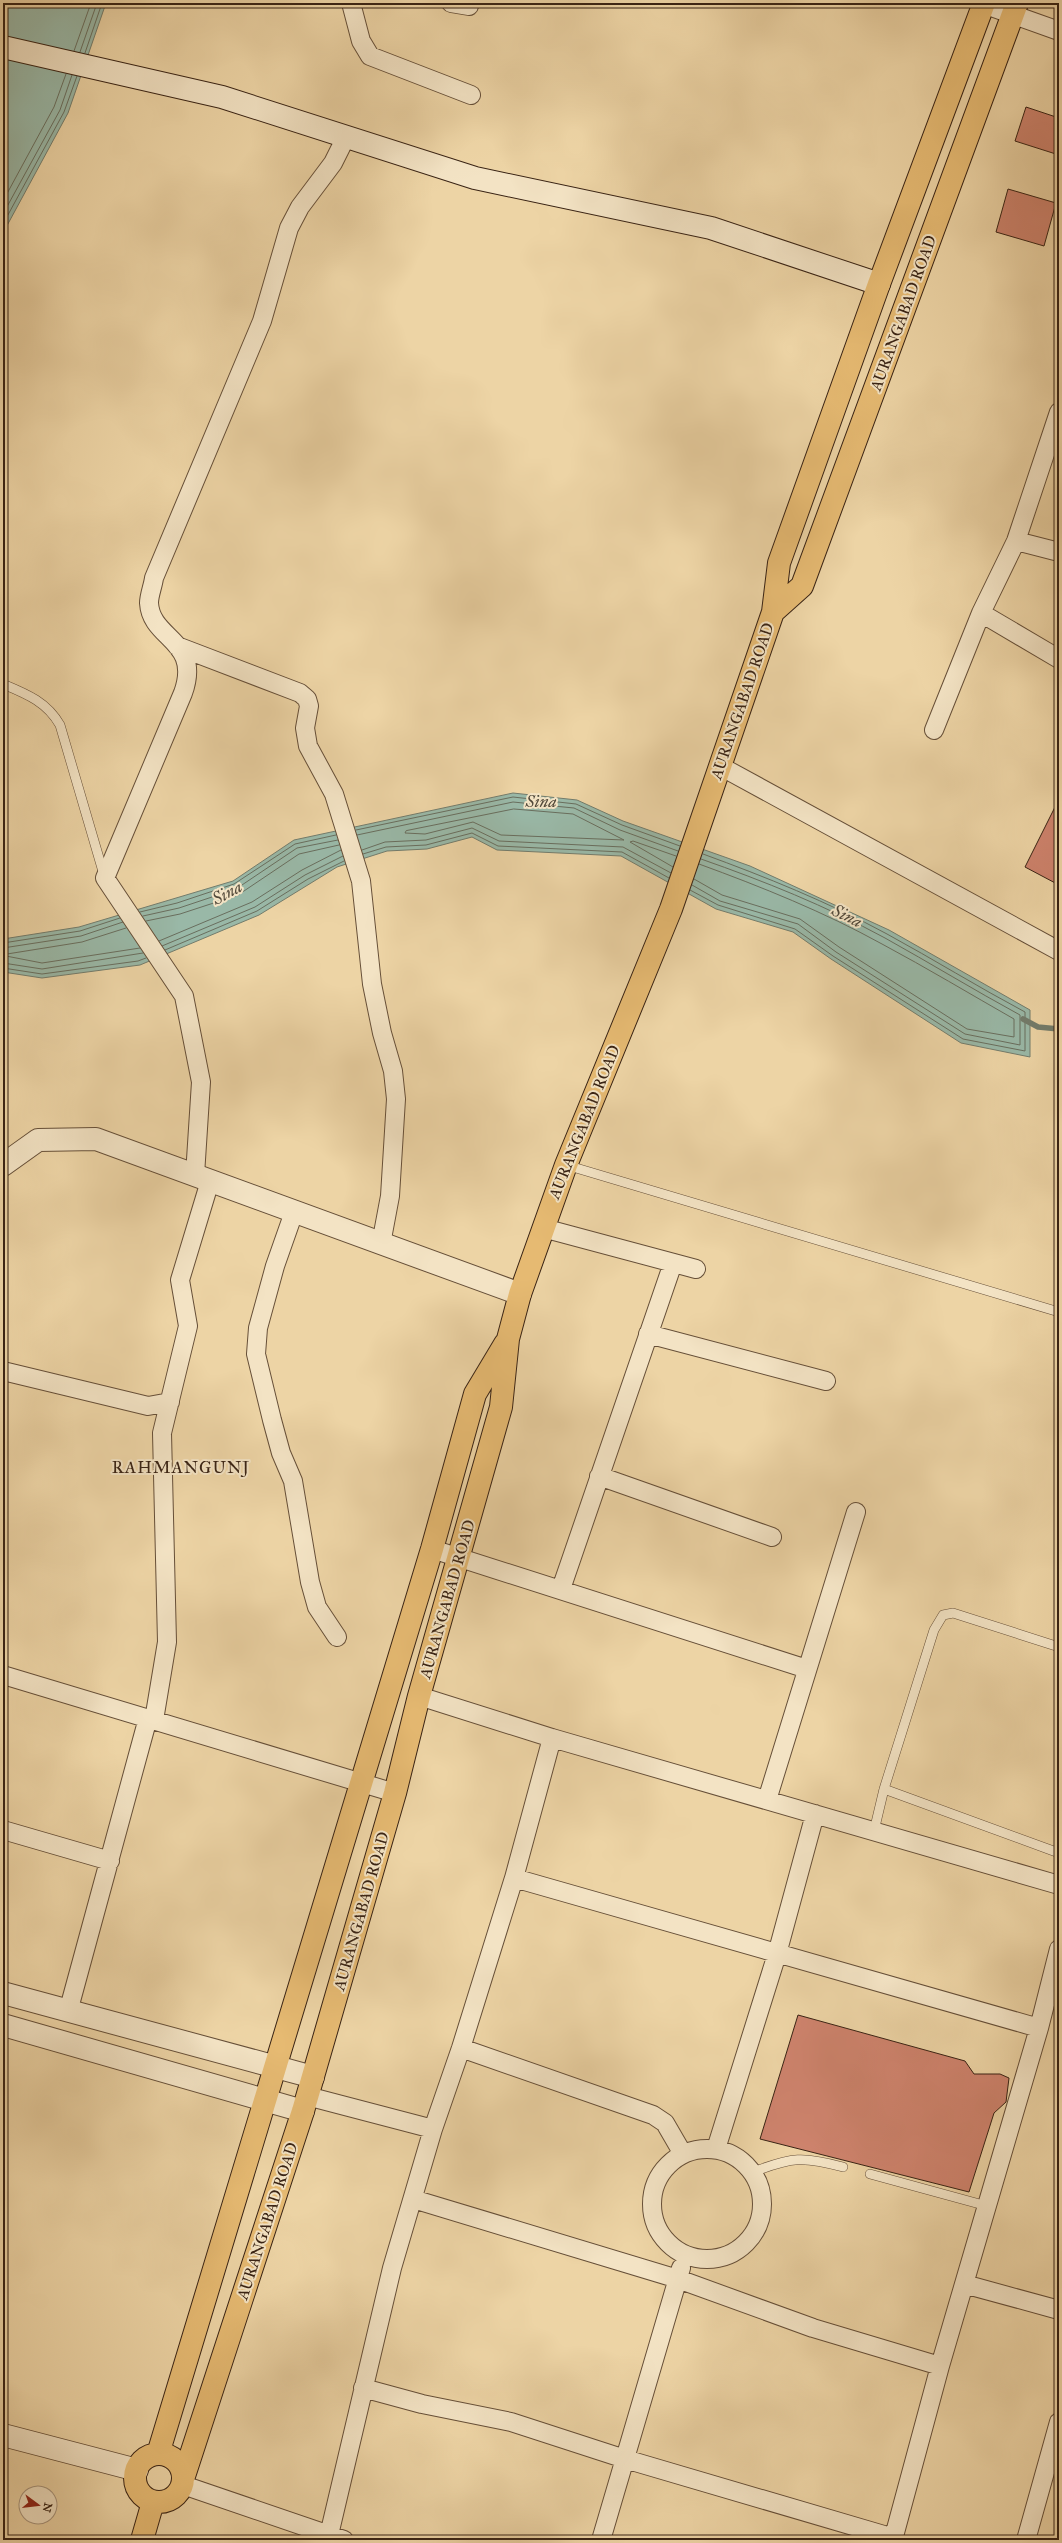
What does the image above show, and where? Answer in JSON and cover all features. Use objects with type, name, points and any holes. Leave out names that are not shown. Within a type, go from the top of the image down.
[{"type":"main road","name":"AURANGABAD ROAD","points":[[183,2481],[308,2095],[395,1793],[419,1696],[502,1407],[508,1339],[520,1294],[566,1164],[671,909],[773,612],[780,563],[879,284],[983,4]]},
{"type":"main road","name":"AURANGABAD ROAD","points":[[773,612],[802,586],[1015,9]]},
{"type":"main road","name":"AURANGABAD ROAD","points":[[158,2454],[267,2100],[275,2066],[432,1548],[475,1394],[508,1339]]},
{"type":"main road","points":[[158,2454],[171,2457],[178,2462],[183,2481],[174,2498],[167,2502],[153,2502],[144,2497],[138,2491],[136,2484],[137,2470],[142,2461],[158,2454]]},
{"type":"main road","points":[[142,2540],[153,2502]]},
{"type":"street","points":[[351,3],[361,41],[370,56],[471,95]]},
{"type":"street","points":[[451,3],[469,6]]},
{"type":"street","points":[[983,4],[1015,9],[1059,31]]},
{"type":"street","points":[[8,48],[222,97],[475,178],[711,228],[879,284]]},
{"type":"street","points":[[68,2012],[151,1719],[167,1642],[162,1433],[188,1326],[180,1280],[202,1178],[201,1082],[184,996],[109,885],[186,685],[188,672],[186,658],[152,616],[149,603],[154,578],[262,321],[289,228],[300,207],[333,163],[346,137]]},
{"type":"street","points":[[934,730],[981,612],[1016,541],[1059,412]]},
{"type":"street","points":[[1016,541],[1059,552]]},
{"type":"street","points":[[981,612],[1059,659]]},
{"type":"street","points":[[176,646],[300,693],[307,699],[309,706],[306,728],[308,746],[334,794],[361,880],[372,984],[382,1033],[393,1071],[396,1099],[390,1196],[381,1244]]},
{"type":"street","points":[[720,766],[1058,949]]},
{"type":"street","points":[[3,1165],[38,1140],[96,1139],[520,1294]]},
{"type":"street","points":[[294,1212],[275,1266],[258,1328],[256,1354],[263,1389],[277,1440],[293,1481],[310,1582],[318,1608],[337,1637]]},
{"type":"street","points":[[543,1228],[696,1269]]},
{"type":"street","points":[[561,1589],[673,1263]]},
{"type":"street","points":[[648,1334],[826,1381]]},
{"type":"street","points":[[3,1371],[148,1406],[170,1402]]},
{"type":"street","points":[[599,1476],[772,1537]]},
{"type":"street","points":[[767,1800],[856,1512]]},
{"type":"street","points":[[432,1548],[807,1669]]},
{"type":"street","points":[[3,1675],[395,1793]]},
{"type":"street","points":[[419,1696],[552,1738],[1059,1885]]},
{"type":"street","points":[[183,2481],[336,2538],[364,2388],[392,2268],[433,2129],[461,2048],[514,1878],[552,1738]]},
{"type":"street","points":[[716,2149],[777,1954],[815,1814]]},
{"type":"street","points":[[3,1830],[110,1861]]},
{"type":"street","points":[[514,1878],[1039,2028]]},
{"type":"street","points":[[364,2388],[422,2404],[511,2422],[625,2459],[894,2539],[940,2366],[1039,2028],[1059,1949]]},
{"type":"street","points":[[3,1993],[68,2012],[275,2066],[308,2095]]},
{"type":"street","points":[[3,2025],[267,2100],[308,2095],[433,2129]]},
{"type":"street","points":[[461,2048],[654,2115],[665,2123],[684,2154]]},
{"type":"street","points":[[706,2148],[724,2151],[740,2159],[753,2172],[761,2189],[762,2208],[758,2226],[748,2241],[733,2253],[716,2259],[697,2259],[685,2254],[666,2241],[656,2225],[652,2207],[654,2189],[661,2173],[673,2160],[684,2154],[706,2148]]},
{"type":"street","points":[[413,2199],[678,2278],[813,2328],[940,2366]]},
{"type":"street","points":[[601,2540],[685,2254]]},
{"type":"street","points":[[964,2284],[1059,2310]]},
{"type":"street","points":[[1026,2540],[1059,2422]]},
{"type":"street","points":[[3,2435],[137,2470]]},
{"type":"lane","points":[[3,684],[38,700],[52,710],[60,725],[109,885]]},
{"type":"lane","points":[[566,1164],[1059,1312]]},
{"type":"lane","points":[[874,1831],[884,1789],[934,1630],[943,1615],[953,1613],[1059,1647]]},
{"type":"lane","points":[[884,1789],[1059,1853]]},
{"type":"lane","points":[[753,2172],[779,2162],[799,2158],[816,2160],[843,2167]]},
{"type":"lane","points":[[870,2174],[987,2206]]},
{"type":"water","points":[[3,3],[106,3],[68,113],[3,233]]},
{"type":"water","points":[[513,793],[577,800],[623,821],[750,866],[889,930],[1030,1010],[1030,1057],[961,1043],[831,959],[793,932],[716,909],[621,856],[497,850],[472,837],[427,849],[387,851],[337,867],[259,915],[140,965],[42,978],[3,972],[3,939],[79,927],[233,881],[294,840]]},
{"type":"building","points":[[1026,107],[1059,118],[1059,155],[1015,141]]},
{"type":"building","points":[[1008,189],[1056,203],[1044,246],[996,232]]},
{"type":"building","points":[[1059,799],[1059,885],[1025,867]]},
{"type":"building","points":[[798,2015],[965,2061],[974,2074],[1000,2074],[1009,2078],[1006,2102],[994,2113],[969,2192],[760,2139]]},
{"type":"waterway","name":"Sina","points":[[1023,1019],[1038,1027],[1059,1029]]},
{"type":"district","name":"RAHMANGUNJ","points":[[181,1467]]}]
